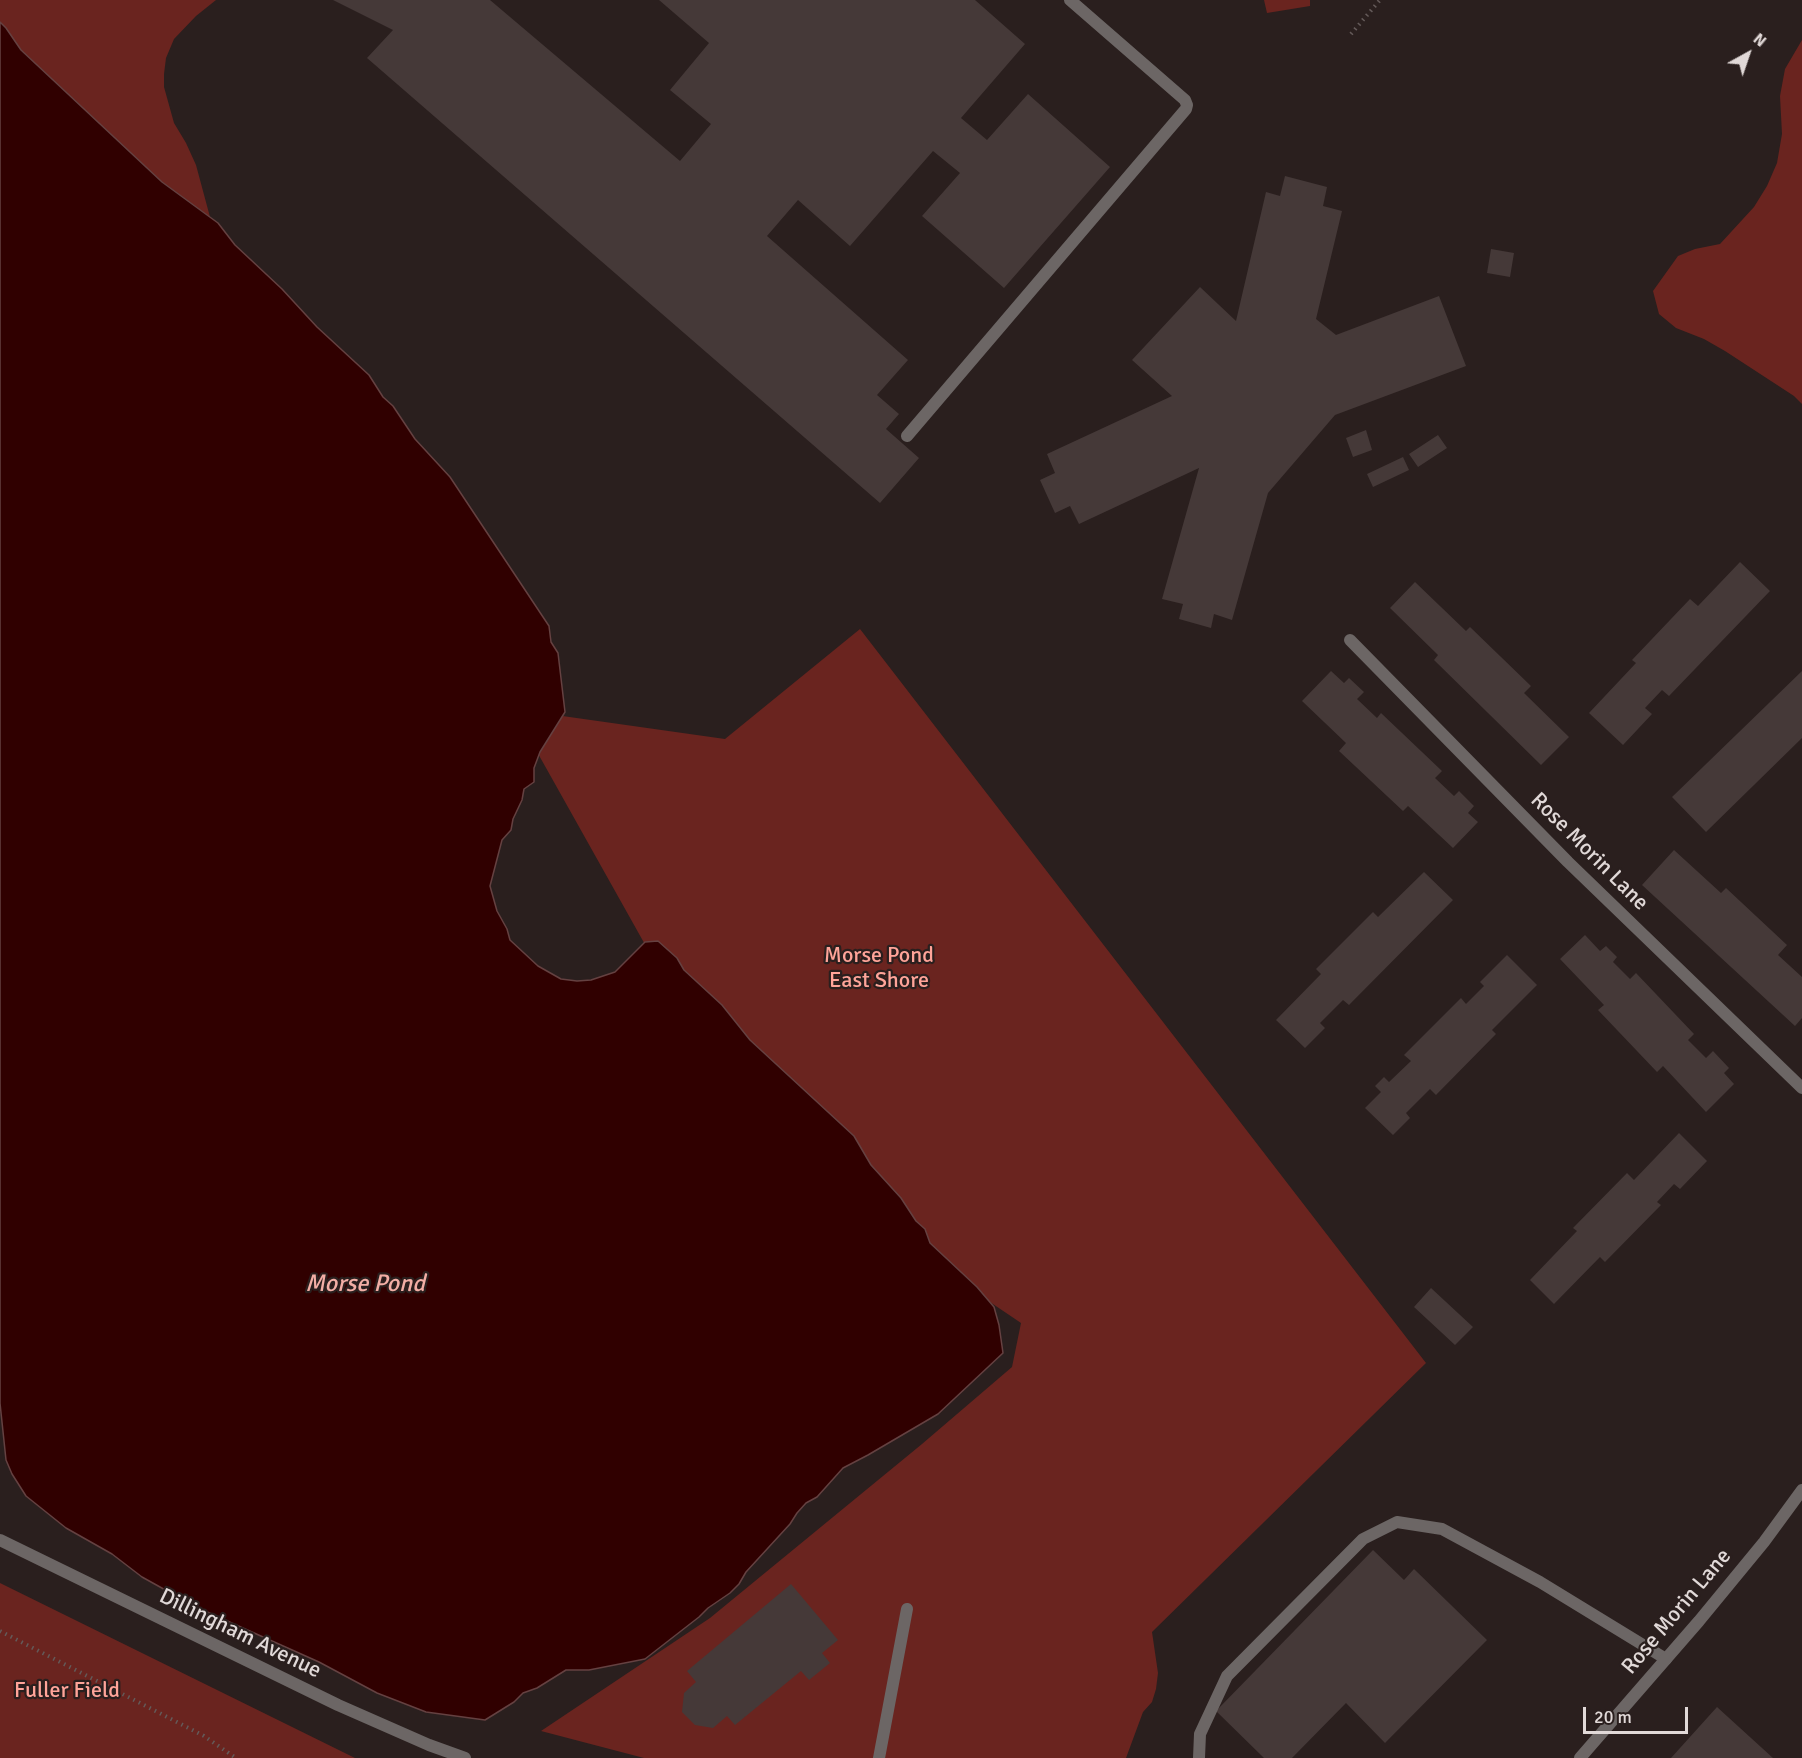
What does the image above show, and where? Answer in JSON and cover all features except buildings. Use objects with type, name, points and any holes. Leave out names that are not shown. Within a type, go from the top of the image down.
[{"type":"street","points":[[907,436],[1186,109],[1185,100],[1070,0]]},
{"type":"street","name":"Rose Morin Lane","points":[[1350,640],[1568,862],[1802,1088]]},
{"type":"street","name":"Rose Morin Lane","points":[[1580,1758],[1764,1542],[1802,1490]]},
{"type":"street","points":[[1199,1758],[1200,1734],[1227,1676],[1363,1539],[1397,1522],[1442,1529],[1540,1582],[1666,1659]]},
{"type":"street","name":"Dillingham Avenue","points":[[0,1540],[338,1705],[429,1745],[465,1758]]},
{"type":"street","points":[[879,1758],[907,1609]]},
{"type":"path","points":[[1351,34],[1380,0]]},
{"type":"path","points":[[0,1630],[204,1736],[236,1758]]},
{"type":"green space","points":[[0,0],[216,0],[196,16],[174,39],[166,58],[164,74],[164,87],[174,123],[196,165],[210,217],[162,182],[21,50],[0,22]]},
{"type":"green space","points":[[1264,0],[1310,0],[1310,6],[1267,13]]},
{"type":"green space","points":[[1802,40],[1802,404],[1794,396],[1725,351],[1704,339],[1676,328],[1659,314],[1653,291],[1678,256],[1695,249],[1720,244],[1754,207],[1767,186],[1777,163],[1782,134],[1780,96],[1785,69]]},
{"type":"green space","name":"Morse Pond East Shore","points":[[860,629],[1426,1363],[1152,1632],[1158,1673],[1156,1689],[1152,1702],[1143,1712],[1126,1758],[644,1758],[541,1731],[710,1618],[1012,1367],[1021,1323],[947,1273],[740,1114],[513,709],[725,739]]},
{"type":"green space","name":"Fuller Field","points":[[0,1583],[355,1758],[0,1758]]},
{"type":"water","name":"Morse Pond","points":[[0,22],[21,50],[162,182],[218,223],[235,245],[369,375],[415,439],[450,477],[549,626],[551,642],[558,653],[565,712],[540,752],[534,768],[534,782],[524,789],[511,830],[502,840],[490,886],[497,911],[510,940],[538,966],[561,979],[577,981],[591,980],[615,972],[645,942],[658,941],[677,958],[684,970],[722,1005],[750,1040],[854,1136],[871,1165],[925,1229],[930,1243],[977,1287],[994,1307],[1003,1353],[938,1414],[843,1468],[817,1497],[806,1503],[730,1593],[645,1659],[589,1670],[566,1670],[537,1688],[523,1693],[514,1702],[485,1720],[426,1712],[377,1693],[319,1662],[196,1607],[142,1577],[112,1554],[66,1528],[26,1496],[6,1460],[0,1403]]}]
